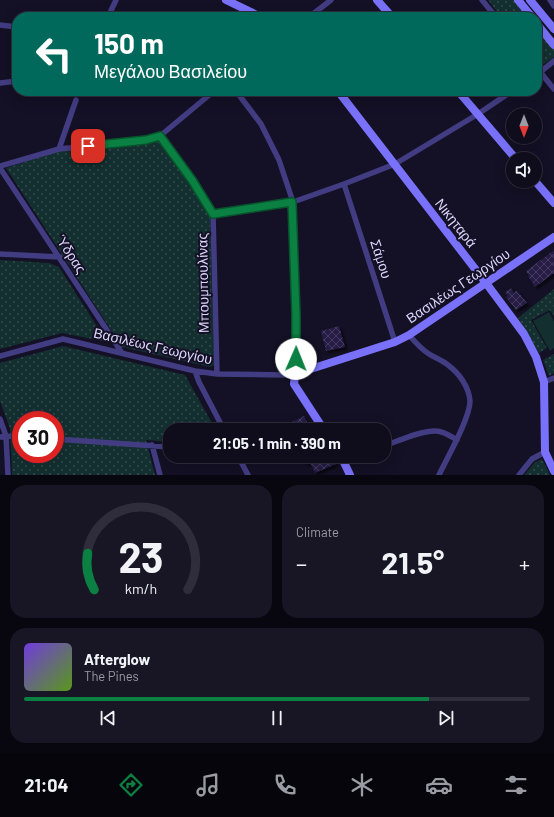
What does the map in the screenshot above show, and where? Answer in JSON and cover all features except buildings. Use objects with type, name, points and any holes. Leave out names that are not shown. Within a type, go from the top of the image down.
[{"type":"street","points":[[110,12],[116,0]]},
{"type":"street","points":[[226,0],[251,12]]},
{"type":"street","points":[[315,12],[331,0]]},
{"type":"street","points":[[377,0],[388,12]]},
{"type":"street","points":[[482,0],[492,12]]},
{"type":"street","points":[[518,0],[528,12]]},
{"type":"street","points":[[530,0],[540,12]]},
{"type":"street","points":[[550,0],[554,6]]},
{"type":"street","points":[[542,14],[554,29]]},
{"type":"street","points":[[0,25],[12,26]]},
{"type":"street","points":[[542,30],[554,45]]},
{"type":"street","points":[[542,68],[554,61]]},
{"type":"street","points":[[542,76],[554,89]]},
{"type":"street","points":[[0,83],[12,81]]},
{"type":"street","points":[[0,167],[59,149],[146,140],[160,136],[208,96]]},
{"type":"street","points":[[240,96],[261,124],[279,160],[292,202],[296,315],[294,384],[319,423]]},
{"type":"street","name":"Νικηταρά","points":[[342,96],[524,334],[536,357],[544,382],[545,452],[554,471]]},
{"type":"street","points":[[462,96],[510,152]]},
{"type":"street","points":[[213,214],[292,202],[395,164],[478,114],[505,96]]},
{"type":"street","points":[[59,149],[76,100]]},
{"type":"street","name":"Μπουμπουλίνας","points":[[160,136],[192,180],[213,214],[217,374]]},
{"type":"street","name":"Ύδρας","points":[[0,167],[122,353]]},
{"type":"street","name":"Σάμου","points":[[344,184],[394,342]]},
{"type":"street","points":[[541,188],[554,203]]},
{"type":"street","name":"Βασιλέως Γεωργίου","points":[[0,356],[63,339],[195,371],[217,374],[295,374],[394,342],[409,335],[554,237]]},
{"type":"street","points":[[0,254],[60,257]]},
{"type":"street","points":[[409,335],[420,348],[448,365],[460,376],[467,387],[470,401],[468,414],[439,475]]},
{"type":"street","points":[[195,371],[199,382],[220,423]]},
{"type":"street","points":[[544,382],[554,378]]},
{"type":"street","points":[[0,419],[8,475]]},
{"type":"street","points":[[391,444],[422,433],[436,431],[447,434],[456,440]]},
{"type":"street","points":[[64,440],[163,446]]},
{"type":"street","points":[[152,445],[160,475]]},
{"type":"street","points":[[519,475],[532,459],[545,452]]},
{"type":"street","points":[[242,463],[248,475]]},
{"type":"street","points":[[344,463],[350,475]]},
{"type":"green space","points":[[488,0],[514,0],[524,12],[497,12]]},
{"type":"green space","points":[[542,34],[554,49],[554,57],[542,65]]},
{"type":"green space","points":[[158,141],[166,148],[210,215],[214,365],[210,367],[122,347],[6,168],[59,151]]},
{"type":"green space","points":[[0,260],[49,263],[59,267],[107,342],[62,333],[0,349]]},
{"type":"green space","points":[[554,289],[554,317],[550,310],[531,320],[547,348],[539,353],[518,318]]},
{"type":"green space","points":[[549,312],[554,321],[554,348],[550,351],[533,321]]},
{"type":"green space","points":[[63,346],[185,375],[212,423],[163,423],[163,441],[146,440],[155,475],[12,475],[10,429],[0,401],[0,363]]},
{"type":"green space","points":[[554,354],[554,373],[549,376],[543,360]]},
{"type":"green space","points":[[542,459],[550,475],[524,475],[535,462]]},
{"type":"route","points":[[88,146],[146,140],[160,136],[192,180],[213,214],[292,202],[296,359]]}]
